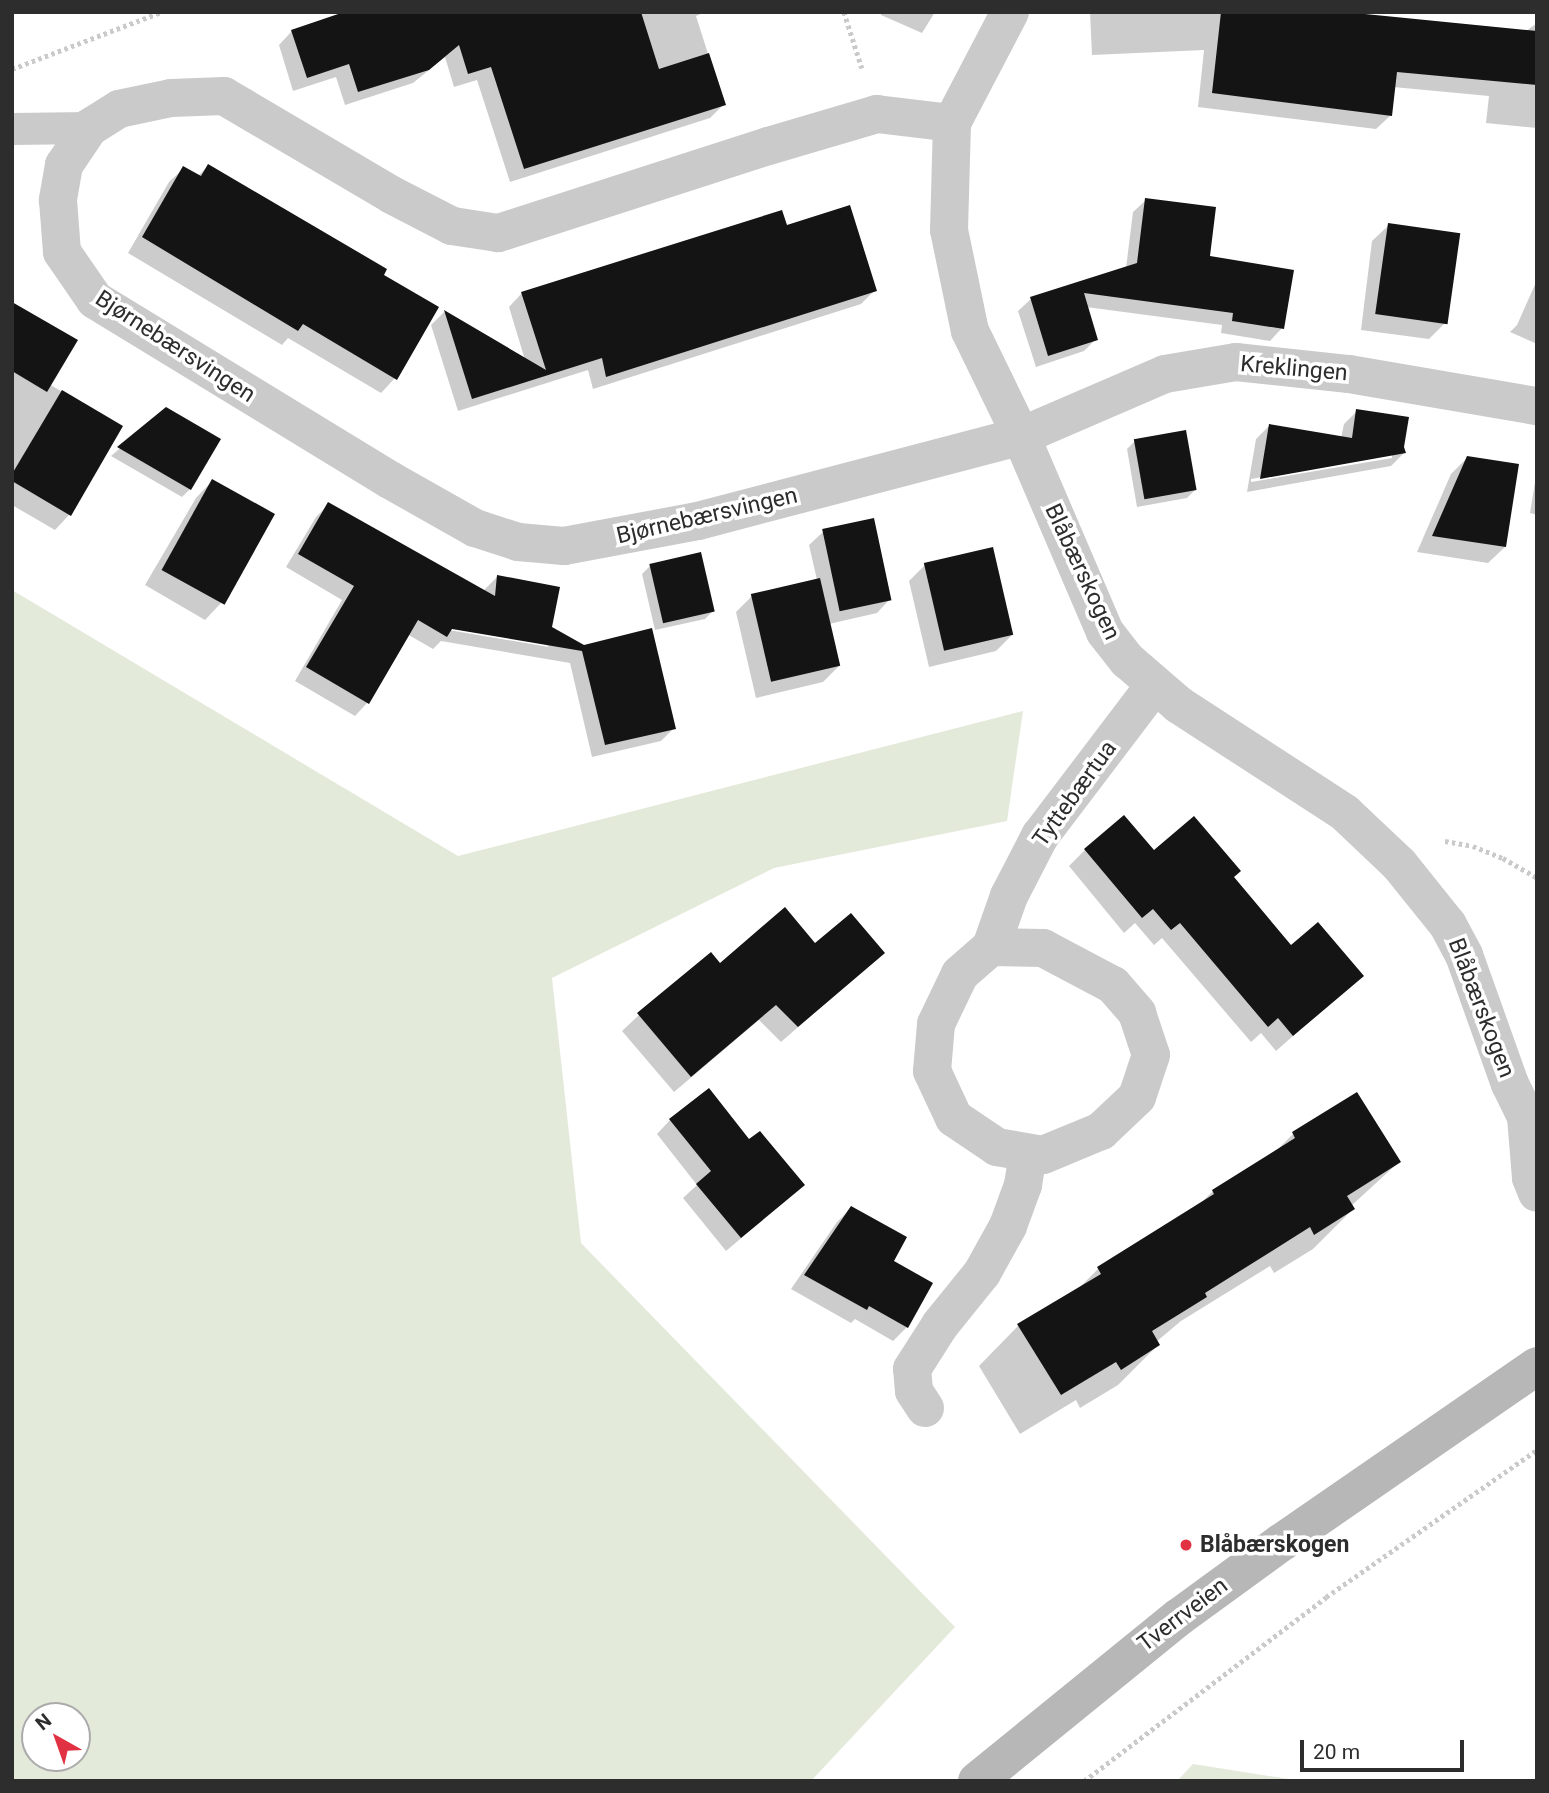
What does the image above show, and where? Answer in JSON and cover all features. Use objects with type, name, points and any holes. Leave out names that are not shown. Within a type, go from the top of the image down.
[{"type":"main road","name":"Tverrveien","points":[[976,1781],[1179,1617],[1305,1525],[1537,1366]]},
{"type":"street","name":"Blåbærskogen","points":[[1010,12],[952,123],[949,230],[970,331],[1021,436],[1105,632],[1126,660],[1154,686],[1345,813],[1399,864],[1448,925],[1464,955],[1510,1084],[1531,1121],[1531,1178],[1537,1194]]},
{"type":"street","name":"Bjørnebærsvingen","points":[[952,123],[877,114],[755,150],[498,233],[452,226],[392,195],[224,96],[171,98],[119,109],[89,128],[64,165],[58,200],[62,252],[95,300],[259,402],[475,528],[518,542],[564,546],[698,521],[1021,436]]},
{"type":"street","name":"Kreklingen","points":[[1021,436],[1165,374],[1236,362],[1349,373],[1537,406]]},
{"type":"street","name":"Tyttebærtua","points":[[991,947],[1043,948],[1113,985],[1138,1013],[1151,1055],[1137,1097],[1101,1131],[1044,1155],[997,1147],[954,1118],[932,1071],[936,1024],[960,974],[991,947],[1009,896],[1040,836],[1154,686]]},
{"type":"street","points":[[925,1408],[914,1391],[912,1369],[940,1325],[982,1273],[1008,1226],[1023,1185],[1028,1154]]},
{"type":"lane","points":[[12,129],[89,128]]},
{"type":"path","points":[[12,69],[161,12]]},
{"type":"path","points":[[844,12],[877,114]]},
{"type":"path","points":[[1438,841],[1473,846],[1503,858],[1537,878]]},
{"type":"path","points":[[1084,1781],[1315,1604],[1537,1450]]},
{"type":"green space","points":[[12,590],[458,856],[1023,711],[1007,821],[774,868],[552,978],[581,1243],[955,1627],[811,1781],[12,1781]]},
{"type":"green space","points":[[1193,1764],[1301,1781],[1177,1781]]},
{"type":"building","points":[[344,12],[641,12],[659,69],[709,53],[726,105],[524,169],[491,67],[468,74],[459,45],[429,70],[358,92],[349,64],[307,78],[291,30]]},
{"type":"building","points":[[1221,12],[1345,12],[1537,31],[1537,85],[1397,72],[1392,116],[1212,93]]},
{"type":"building","points":[[208,164],[387,269],[384,275],[439,307],[397,380],[303,324],[298,331],[142,237],[183,166],[201,176]]},
{"type":"building","points":[[1145,198],[1216,207],[1210,256],[1294,270],[1284,329],[1232,321],[1233,313],[1084,293],[1098,340],[1048,356],[1030,297],[1137,263]]},
{"type":"building","points":[[850,205],[877,291],[606,377],[602,358],[472,399],[444,310],[546,370],[521,292],[782,210],[787,225]]},
{"type":"building","points":[[1388,223],[1460,233],[1447,324],[1375,314]]},
{"type":"building","points":[[12,302],[78,340],[47,392],[12,371]]},
{"type":"building","points":[[62,390],[123,426],[71,516],[12,481],[12,474]]},
{"type":"building","points":[[166,407],[221,439],[191,490],[117,447]]},
{"type":"building","points":[[1356,409],[1409,417],[1404,447],[1406,453],[1260,479],[1269,424],[1352,438]]},
{"type":"building","points":[[1186,430],[1197,490],[1144,499],[1134,439]]},
{"type":"building","points":[[1467,456],[1519,464],[1506,547],[1432,536]]},
{"type":"building","points":[[212,479],[275,514],[225,605],[162,570]]},
{"type":"building","points":[[328,502],[495,596],[497,575],[560,587],[552,627],[584,645],[652,628],[676,729],[605,745],[582,651],[452,629],[447,637],[418,620],[369,704],[306,667],[354,586],[298,554]]},
{"type":"building","points":[[874,518],[891,600],[840,611],[822,529]]},
{"type":"building","points":[[993,547],[1013,635],[944,651],[924,563]]},
{"type":"building","points":[[701,552],[715,611],[663,623],[649,564]]},
{"type":"building","points":[[820,578],[840,666],[771,682],[751,594]]},
{"type":"building","points":[[1124,815],[1154,850],[1194,816],[1241,871],[1234,877],[1291,945],[1318,922],[1364,976],[1293,1036],[1278,1018],[1268,1027],[1180,923],[1171,930],[1153,909],[1142,918],[1084,849]]},
{"type":"building","points":[[785,907],[815,943],[851,913],[885,953],[798,1027],[776,1005],[691,1077],[637,1013],[711,952],[720,963]]},
{"type":"building","points":[[709,1088],[749,1139],[760,1131],[805,1185],[741,1238],[696,1184],[711,1171],[669,1119]]},
{"type":"building","points":[[1357,1092],[1401,1162],[1347,1196],[1355,1209],[1314,1235],[1310,1227],[1205,1293],[1207,1297],[1152,1331],[1160,1345],[1121,1370],[1116,1362],[1061,1395],[1017,1324],[1101,1274],[1097,1267],[1214,1194],[1212,1190],[1295,1138],[1292,1132]]},
{"type":"building","points":[[851,1206],[907,1237],[894,1261],[933,1283],[908,1328],[869,1306],[867,1310],[804,1275]]},
{"type":"place","name":"Blåbærskogen","points":[[1186,1545]]}]
